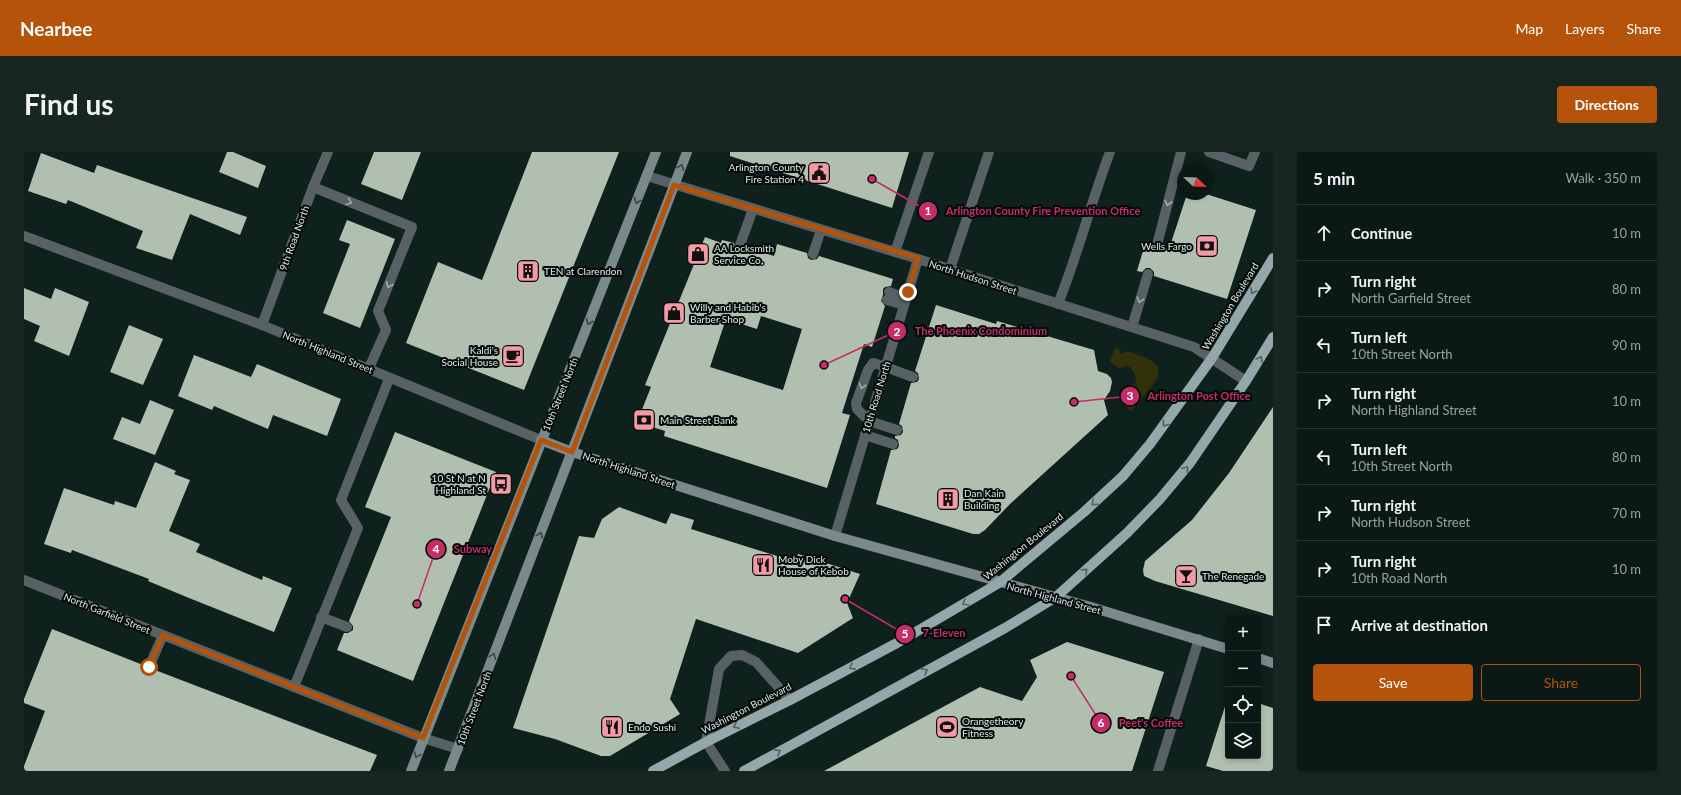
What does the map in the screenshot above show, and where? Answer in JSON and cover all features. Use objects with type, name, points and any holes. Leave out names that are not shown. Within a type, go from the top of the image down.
[{"type":"main road","name":"10th Street North","points":[[411,771],[656,152]]},
{"type":"main road","name":"10th Street North","points":[[448,771],[458,749],[687,152]]},
{"type":"main road","name":"Washington Boulevard","points":[[653,771],[897,643],[999,583],[1084,512],[1123,476],[1150,444],[1212,358],[1273,258]]},
{"type":"main road","points":[[744,771],[1005,628],[1056,597],[1127,533],[1160,499],[1190,463],[1246,381],[1273,337]]},
{"type":"main road","name":"North Highland Street","points":[[541,440],[572,452],[835,536],[999,583],[1056,597],[1225,648]]},
{"type":"main road","points":[[1261,659],[1273,663]]},
{"type":"street","name":"9th Road North","points":[[262,326],[313,187],[328,152]]},
{"type":"street","points":[[895,252],[929,152]]},
{"type":"street","points":[[950,269],[989,152]]},
{"type":"street","points":[[1058,304],[1067,282],[1096,189],[1110,152]]},
{"type":"street","points":[[1157,245],[1181,152]]},
{"type":"street","points":[[1209,152],[1249,166],[1255,152]]},
{"type":"street","name":"North Hudson Street","points":[[647,176],[821,230],[918,258],[1194,347],[1246,381]]},
{"type":"street","points":[[313,187],[412,227],[378,311],[386,330],[369,368]]},
{"type":"street","points":[[740,245],[753,209]]},
{"type":"street","points":[[813,254],[821,230]]},
{"type":"street","name":"North Highland Street","points":[[24,236],[369,368],[389,379],[541,440]]},
{"type":"street","name":"10th Road North","points":[[835,536],[918,258]]},
{"type":"street","points":[[1132,327],[1148,274]]},
{"type":"street","points":[[888,296],[905,301]]},
{"type":"street","points":[[897,430],[869,421],[857,409],[856,403],[871,365],[876,363],[885,368],[913,377]]},
{"type":"street","points":[[294,687],[358,528],[341,500],[389,379]]},
{"type":"street","points":[[865,435],[893,444]]},
{"type":"street","name":"North Garfield Street","points":[[24,580],[423,738],[458,749]]},
{"type":"street","points":[[321,617],[347,626]]},
{"type":"street","points":[[149,667],[163,635]]},
{"type":"street","points":[[1158,771],[1199,639]]},
{"type":"street","points":[[725,771],[706,742],[719,669],[731,656],[742,655],[756,662],[790,700]]},
{"type":"shaded area","points":[[1115,348],[1119,349],[1121,354],[1126,351],[1144,357],[1150,360],[1158,368],[1159,373],[1151,388],[1141,399],[1135,400],[1136,405],[1131,411],[1120,401],[1123,396],[1121,396],[1123,391],[1132,387],[1131,384],[1134,385],[1136,383],[1135,375],[1128,366],[1118,368],[1110,361]]},
{"type":"building","points":[[227,152],[233,152],[266,166],[258,188],[219,172]]},
{"type":"building","points":[[374,152],[421,152],[402,200],[361,184]]},
{"type":"building","name":"TEN at Clarendon","points":[[532,152],[619,152],[524,390],[406,343],[438,262],[482,280]]},
{"type":"building","points":[[730,152],[909,152],[892,208],[730,156]]},
{"type":"building","points":[[41,153],[94,173],[97,165],[247,217],[240,235],[190,214],[172,260],[136,248],[143,231],[68,200],[66,204],[28,191]]},
{"type":"building","name":"Wells Fargo","points":[[1213,196],[1256,210],[1227,299],[1154,276],[1154,272],[1150,268],[1146,268],[1142,272],[1137,271],[1146,241],[1151,243],[1151,247],[1155,251],[1159,251],[1163,247],[1169,249],[1185,200],[1213,200]]},
{"type":"building","points":[[347,220],[395,239],[360,328],[323,313],[350,244],[339,240]]},
{"type":"building","points":[[705,237],[721,243],[722,240],[734,243],[735,249],[738,251],[744,250],[746,247],[774,256],[777,244],[807,253],[808,258],[811,260],[817,259],[819,256],[893,279],[891,286],[883,289],[881,301],[885,306],[872,347],[864,344],[842,413],[850,415],[827,488],[664,436],[665,431],[649,426],[644,420],[641,412],[651,387],[645,385]],"holes":[[[761,316],[802,329],[783,390],[710,367],[726,319],[757,329]]]},
{"type":"building","points":[[24,288],[51,299],[55,288],[89,302],[69,356],[34,341],[40,326],[24,319]]},
{"type":"building","points":[[936,305],[996,324],[997,321],[1094,350],[1098,371],[1107,374],[1111,378],[1112,382],[1110,391],[1104,400],[1108,415],[979,534],[973,534],[876,504],[891,450],[897,449],[899,446],[898,440],[895,436],[901,435],[903,432],[902,426],[899,424],[911,383],[917,382],[919,379],[918,373],[915,371]]},
{"type":"building","points":[[129,325],[163,339],[143,385],[110,372]]},
{"type":"building","points":[[194,355],[251,377],[257,364],[341,399],[327,436],[273,415],[268,429],[214,406],[212,410],[178,396]]},
{"type":"building","points":[[150,400],[174,410],[155,455],[113,439],[122,417],[140,424]]},
{"type":"building","points":[[1273,407],[1273,616],[1155,581],[1144,576],[1143,570],[1145,561],[1192,520],[1229,473]]},
{"type":"building","points":[[395,432],[496,472],[413,681],[337,650],[344,633],[348,633],[353,630],[353,626],[349,621],[391,517],[365,507]]},
{"type":"building","points":[[155,462],[176,471],[174,474],[190,480],[169,531],[200,544],[196,552],[262,580],[263,576],[292,588],[274,632],[148,581],[149,579],[72,550],[71,553],[44,544],[64,488],[114,505],[115,501],[136,508]]},
{"type":"building","points":[[619,507],[666,524],[671,513],[694,520],[691,529],[796,562],[798,554],[860,574],[847,603],[853,618],[798,653],[696,619],[670,699],[680,714],[610,756],[601,756],[555,739],[513,728],[579,536],[594,538],[602,519]]},
{"type":"building","points":[[52,629],[143,665],[144,671],[147,673],[155,670],[377,755],[370,771],[24,771],[24,766],[45,711],[24,703],[24,699]]},
{"type":"building","points":[[1067,642],[1164,672],[1132,771],[824,771],[980,687],[1022,701],[1037,677],[1030,660]]},
{"type":"building","points":[[1261,704],[1273,708],[1273,771],[1223,771],[1206,766],[1225,706],[1225,759],[1261,759]]},
{"type":"place","name":"Arlington County Fire Station 4","points":[[819,173]]},
{"type":"place","name":"Arlington County Fire Prevention Office","points":[[872,179]]},
{"type":"place","name":"Wells Fargo","points":[[1207,246]]},
{"type":"place","name":"AA Locksmith Service Co.","points":[[698,254]]},
{"type":"place","name":"TEN at Clarendon","points":[[528,271]]},
{"type":"place","name":"Willy and Habib's Barber Shop","points":[[674,313]]},
{"type":"place","name":"Kaldi's Social House","points":[[513,356]]},
{"type":"place","name":"The Phoenix Condominium","points":[[824,365]]},
{"type":"place","name":"Arlington Post Office","points":[[1074,402]]},
{"type":"place","name":"Main Street Bank","points":[[644,420]]},
{"type":"place","name":"10 St N at N Highland St","points":[[501,484]]},
{"type":"place","name":"Dan Kain Building","points":[[948,499]]},
{"type":"place","name":"Moby Dick House of Kebob","points":[[763,565]]},
{"type":"place","name":"The Renegade","points":[[1186,576]]},
{"type":"place","name":"7-Eleven","points":[[845,599]]},
{"type":"place","name":"Subway","points":[[417,604]]},
{"type":"place","name":"Peet's Coffee","points":[[1071,676]]},
{"type":"place","name":"Endo Sushi","points":[[612,727]]},
{"type":"place","name":"Orangetheory Fitness","points":[[947,727]]},
{"type":"route","points":[[149,667],[163,635],[423,738],[541,440],[572,452],[674,185],[918,258],[908,292]]}]
